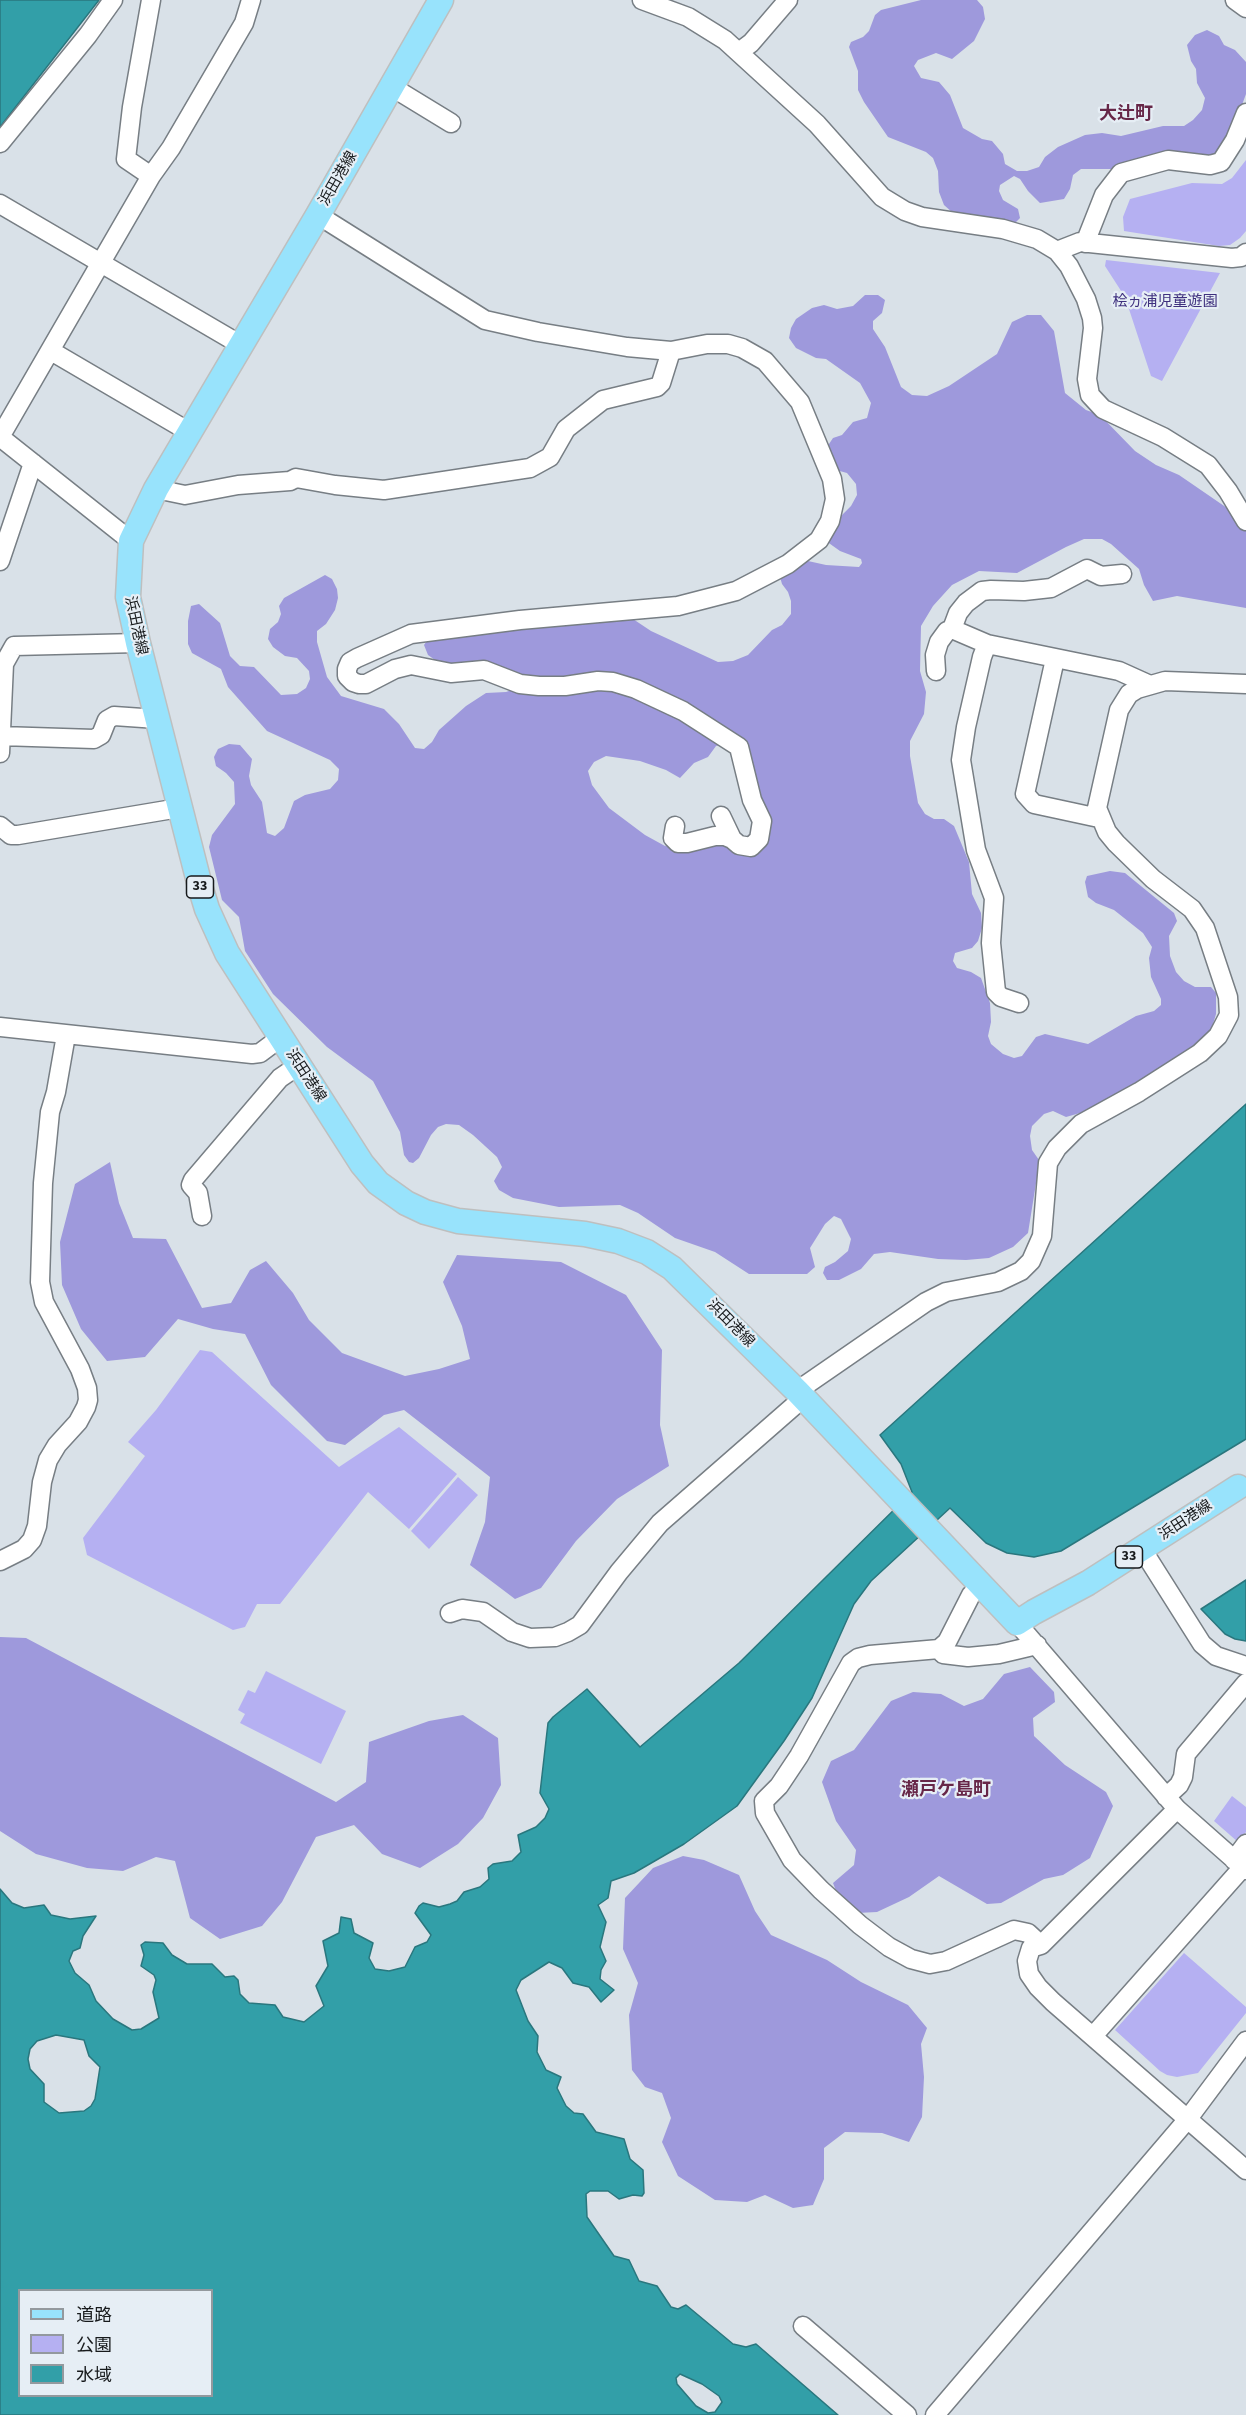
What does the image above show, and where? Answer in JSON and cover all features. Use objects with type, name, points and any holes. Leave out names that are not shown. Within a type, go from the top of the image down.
[{"type":"main road","name":"浜田港線","points":[[441,0],[191,433],[156,489],[131,541],[128,590],[138,643],[200,886],[226,953],[362,1164],[378,1183],[406,1203],[424,1212],[458,1221],[585,1234],[618,1241],[647,1252],[672,1268],[800,1394],[1017,1623],[1142,1549],[1238,1487]]},
{"type":"street","points":[[0,143],[88,35],[113,0]]},
{"type":"street","points":[[151,0],[132,107],[126,159],[151,176]]},
{"type":"street","points":[[131,541],[0,437],[151,176],[171,148],[244,23],[251,0]]},
{"type":"street","points":[[642,0],[688,16],[715,32],[817,124],[882,197],[905,211],[922,217],[1003,229],[1037,238],[1057,250],[1069,266],[1086,299],[1092,318],[1093,328],[1087,379],[1090,395],[1103,409],[1186,449],[1208,465],[1246,520]]},
{"type":"street","points":[[739,52],[751,43],[788,0]]},
{"type":"street","points":[[1235,0],[1246,8]]},
{"type":"street","points":[[392,87],[452,123]]},
{"type":"street","points":[[1085,243],[1104,195],[1121,173],[1168,160],[1210,165],[1221,162],[1236,140],[1246,113]]},
{"type":"street","points":[[0,204],[241,345]]},
{"type":"street","points":[[318,215],[485,320],[538,332],[627,347],[671,351],[707,344],[728,344],[742,348],[765,361],[800,402],[832,479],[835,499],[833,513],[819,540],[788,564],[736,591],[678,606],[520,620],[411,634],[350,662],[347,675],[353,682],[366,684],[395,669],[411,665],[451,673],[484,670],[520,684],[540,686],[565,686],[598,681],[613,682],[684,711],[739,747],[752,800],[762,821],[761,835],[751,847],[739,845],[725,836],[678,843],[673,838],[675,826]]},
{"type":"street","points":[[1057,250],[1080,242],[1208,256],[1244,257]]},
{"type":"street","points":[[51,351],[191,433]]},
{"type":"street","points":[[156,489],[184,495],[238,485],[290,481],[296,478],[384,490],[530,468],[550,457],[566,429],[603,400],[657,387],[661,383],[671,351]]},
{"type":"street","points":[[0,561],[33,463]]},
{"type":"street","points":[[936,670],[935,655],[939,642],[947,631],[952,629],[958,613],[966,603],[982,591],[1024,591],[1051,588],[1087,569],[1101,576],[1122,574]]},
{"type":"street","points":[[952,629],[987,644],[1119,671],[1150,685]]},
{"type":"street","points":[[0,753],[2,664],[14,646],[138,643]]},
{"type":"street","points":[[987,644],[966,727],[961,760],[976,850],[994,898],[990,943],[996,992],[1000,997],[1018,1003]]},
{"type":"street","points":[[1055,659],[1025,794],[1034,804],[1100,818]]},
{"type":"street","points":[[450,1613],[462,1609],[483,1612],[512,1632],[531,1638],[555,1637],[574,1629],[580,1625],[619,1572],[660,1523],[800,1394],[926,1302],[945,1292],[998,1282],[1021,1271],[1031,1261],[1042,1236],[1048,1163],[1057,1148],[1081,1124],[1139,1092],[1200,1053],[1218,1036],[1229,1015],[1228,997],[1205,928],[1192,909],[1153,879],[1116,843],[1100,818],[1097,808],[1119,710],[1129,694],[1165,681],[1246,684]]},
{"type":"street","points":[[1,736],[94,740],[101,735],[107,720],[114,717],[157,719]]},
{"type":"street","points":[[0,826],[12,835],[18,835],[179,808]]},
{"type":"street","points":[[721,816],[732,839]]},
{"type":"street","points":[[0,1027],[252,1054],[260,1053],[280,1038]]},
{"type":"street","points":[[46,1328],[40,1282],[43,1183],[50,1112],[56,1092],[66,1035]]},
{"type":"street","points":[[201,1216],[198,1192],[191,1185],[193,1180],[280,1078],[299,1065]]},
{"type":"street","points":[[0,1562],[24,1549],[32,1540],[37,1526],[42,1482],[48,1460],[57,1445],[78,1422],[87,1403],[88,1393],[84,1378],[44,1302]]},
{"type":"street","points":[[1142,1549],[1202,1644],[1216,1656],[1246,1666]]},
{"type":"street","points":[[981,1585],[971,1595],[947,1642],[939,1649],[870,1655],[851,1663],[799,1756],[779,1786],[764,1801],[765,1813],[792,1860],[821,1890],[860,1925],[889,1947],[911,1959],[930,1964],[946,1961],[1014,1930],[1028,1933],[1041,1945]]},
{"type":"street","points":[[1017,1623],[1038,1644],[1171,1803],[1241,1866]]},
{"type":"street","points":[[939,1649],[942,1654],[968,1657],[999,1654],[1038,1644]]},
{"type":"street","points":[[1246,1683],[1186,1754],[1183,1777],[1171,1803],[1041,1945],[1031,1948],[1027,1961],[1029,1974],[1053,2002],[1246,2170]]},
{"type":"street","points":[[1093,2036],[1241,1866],[1246,1844]]},
{"type":"street","points":[[935,2415],[1187,2120],[1246,2041]]},
{"type":"street","points":[[803,2326],[907,2415]]},
{"type":"green space","points":[[1246,160],[1246,231],[1230,245],[1219,246],[1124,231],[1123,217],[1130,199],[1192,183],[1222,184],[1232,178]]},
{"type":"green space","name":"桧ヵ浦児童遊園","points":[[1106,260],[1220,273],[1162,381],[1151,376],[1125,297],[1105,266]]},
{"type":"green space","points":[[200,1350],[212,1352],[339,1467],[399,1427],[457,1474],[409,1529],[368,1492],[280,1604],[257,1604],[245,1627],[233,1630],[87,1555],[83,1538],[145,1456],[128,1442],[156,1410]]},
{"type":"green space","points":[[458,1477],[478,1495],[429,1549],[411,1531]]},
{"type":"green space","points":[[266,1671],[346,1711],[321,1764],[240,1723],[245,1714],[238,1710],[248,1690],[255,1693]]},
{"type":"green space","points":[[1232,1796],[1246,1807],[1246,1832],[1238,1842],[1214,1821]]},
{"type":"green space","points":[[1184,1953],[1246,2007],[1246,2013],[1198,2073],[1177,2077],[1160,2071],[1115,2030]]},
{"type":"shaded area","points":[[921,0],[977,0],[983,7],[985,19],[974,41],[952,59],[936,53],[918,60],[914,66],[921,78],[939,82],[950,95],[963,128],[982,139],[992,141],[1003,154],[1005,164],[1017,171],[1039,167],[1045,157],[1058,147],[1085,135],[1102,133],[1121,136],[1163,126],[1184,126],[1193,120],[1202,110],[1205,98],[1197,83],[1196,69],[1191,61],[1187,45],[1195,35],[1207,30],[1219,36],[1224,45],[1235,50],[1246,62],[1246,94],[1229,140],[1220,155],[1120,169],[1081,169],[1073,175],[1070,189],[1064,199],[1040,203],[1020,179],[1014,176],[1000,185],[999,191],[1003,200],[1018,209],[1020,218],[1015,223],[953,213],[944,205],[939,192],[938,171],[933,158],[926,152],[888,137],[864,102],[858,90],[858,71],[849,47],[851,42],[863,37],[869,31],[875,15],[881,10]]},
{"type":"shaded area","points":[[865,295],[878,295],[885,300],[882,313],[873,321],[873,329],[885,347],[901,387],[912,395],[927,396],[949,386],[997,354],[1012,322],[1027,315],[1041,315],[1054,331],[1065,393],[1086,410],[1100,415],[1135,451],[1156,465],[1179,475],[1230,510],[1246,531],[1246,608],[1177,596],[1153,601],[1144,585],[1139,569],[1102,539],[1084,539],[1017,573],[979,571],[952,585],[933,606],[921,626],[920,671],[926,692],[924,714],[910,741],[910,756],[918,803],[925,814],[934,819],[944,819],[954,826],[969,862],[972,894],[981,913],[982,928],[978,941],[972,948],[955,953],[953,961],[957,968],[981,978],[990,1003],[991,1022],[988,1036],[991,1044],[1003,1054],[1014,1058],[1022,1056],[1036,1037],[1045,1034],[1088,1044],[1136,1016],[1154,1011],[1161,1005],[1161,999],[1151,977],[1149,958],[1152,947],[1143,933],[1114,910],[1088,897],[1085,882],[1087,876],[1110,871],[1125,873],[1174,913],[1177,921],[1169,936],[1170,956],[1176,972],[1184,981],[1195,987],[1211,987],[1216,993],[1216,1014],[1211,1031],[1196,1047],[1094,1109],[1066,1117],[1053,1111],[1044,1114],[1032,1126],[1030,1136],[1032,1150],[1039,1160],[1037,1177],[1028,1233],[1013,1247],[989,1258],[966,1260],[938,1259],[890,1252],[874,1254],[861,1269],[839,1280],[827,1280],[823,1273],[825,1267],[848,1251],[851,1239],[841,1219],[834,1216],[825,1224],[810,1248],[815,1267],[807,1274],[749,1274],[715,1252],[675,1238],[638,1213],[620,1205],[559,1207],[513,1198],[499,1190],[494,1181],[502,1167],[497,1157],[459,1125],[446,1124],[438,1127],[419,1158],[413,1163],[409,1162],[404,1155],[400,1132],[373,1081],[327,1047],[273,994],[245,951],[239,917],[222,900],[209,847],[212,835],[235,804],[234,782],[216,766],[214,757],[218,749],[229,744],[240,745],[252,759],[249,776],[251,785],[262,802],[267,833],[275,836],[284,828],[294,801],[305,795],[330,789],[338,780],[339,769],[330,760],[267,731],[228,687],[221,669],[192,653],[188,644],[188,621],[191,606],[199,604],[220,623],[230,656],[240,666],[254,667],[281,695],[297,694],[306,688],[310,679],[309,671],[297,658],[285,656],[273,647],[268,639],[270,629],[278,622],[281,614],[279,606],[284,598],[325,575],[332,579],[338,598],[335,610],[326,624],[317,631],[317,642],[327,677],[341,696],[384,709],[399,724],[415,748],[424,749],[432,742],[439,730],[466,706],[486,693],[506,692],[518,688],[438,662],[428,655],[424,645],[429,638],[500,627],[557,627],[627,615],[651,631],[718,662],[733,661],[748,655],[791,614],[791,601],[780,577],[793,567],[808,561],[826,565],[859,567],[862,563],[861,559],[840,551],[826,541],[839,518],[851,506],[857,495],[856,484],[847,473],[836,470],[827,447],[833,438],[842,435],[853,422],[867,418],[871,403],[860,383],[826,359],[816,358],[796,348],[789,338],[796,319],[812,308],[824,305],[837,309],[853,306]],"holes":[[[724,744],[745,758],[759,847],[714,840],[679,848],[665,846],[645,835],[609,808],[592,785],[588,771],[594,762],[606,756],[640,761],[666,770],[680,778],[694,763],[708,757],[716,746]]]},
{"type":"shaded area","points":[[110,1162],[119,1203],[133,1238],[166,1239],[202,1308],[231,1303],[250,1270],[266,1261],[293,1293],[309,1320],[342,1353],[405,1376],[439,1369],[470,1359],[462,1326],[443,1282],[457,1255],[561,1262],[626,1295],[662,1350],[660,1425],[669,1466],[617,1499],[576,1541],[541,1588],[515,1599],[470,1565],[485,1522],[490,1477],[404,1410],[384,1415],[345,1445],[327,1441],[271,1385],[245,1334],[213,1329],[178,1319],[145,1357],[107,1361],[81,1329],[62,1285],[60,1242],[75,1184]]},
{"type":"shaded area","points":[[0,1637],[26,1638],[336,1802],[366,1782],[369,1742],[429,1721],[463,1715],[498,1738],[501,1785],[483,1818],[458,1844],[420,1868],[382,1854],[354,1825],[316,1837],[282,1902],[262,1926],[220,1939],[190,1918],[175,1861],[156,1857],[123,1871],[87,1868],[36,1854],[0,1831]]},
{"type":"shaded area","points":[[1030,1667],[1054,1692],[1055,1702],[1033,1718],[1034,1736],[1065,1765],[1106,1792],[1113,1806],[1090,1858],[1063,1875],[1044,1879],[1001,1903],[987,1904],[939,1876],[909,1897],[877,1912],[857,1913],[838,1896],[833,1883],[854,1865],[856,1850],[836,1821],[822,1782],[831,1761],[854,1750],[891,1701],[913,1692],[941,1694],[964,1706],[983,1699],[1004,1674]]},
{"type":"shaded area","points":[[683,1856],[704,1860],[739,1875],[755,1911],[771,1935],[827,1960],[861,1982],[908,2005],[927,2028],[921,2044],[924,2077],[922,2117],[909,2142],[882,2133],[845,2132],[824,2148],[824,2179],[813,2205],[793,2208],[765,2195],[747,2202],[715,2200],[678,2176],[662,2142],[671,2118],[662,2093],[645,2087],[632,2070],[629,2015],[638,1983],[623,1949],[625,1898],[653,1868]]},
{"type":"water","points":[[0,0],[99,0],[0,127]]},
{"type":"water","points":[[1246,1104],[1246,1439],[1061,1551],[1034,1557],[1007,1553],[986,1543],[950,1508],[871,1581],[854,1604],[812,1698],[737,1806],[684,1844],[634,1873],[611,1881],[608,1898],[598,1905],[606,1922],[600,1947],[606,1961],[601,1970],[600,1979],[614,1990],[601,2002],[589,1987],[573,1983],[562,1968],[549,1962],[521,1980],[516,1990],[528,2021],[538,2036],[537,2052],[546,2070],[561,2077],[557,2088],[566,2106],[574,2113],[583,2114],[596,2132],[624,2139],[630,2159],[643,2170],[644,2193],[642,2196],[633,2195],[619,2199],[608,2191],[590,2191],[586,2194],[587,2217],[614,2256],[629,2260],[639,2281],[657,2286],[671,2307],[678,2309],[686,2305],[733,2344],[746,2347],[756,2344],[838,2415],[0,2415],[0,1889],[12,1903],[24,1908],[44,1905],[51,1915],[70,1919],[96,1916],[83,1936],[80,1948],[73,1951],[69,1961],[75,1973],[89,1985],[96,2001],[113,2019],[132,2030],[141,2029],[159,2018],[153,1992],[156,1980],[154,1975],[141,1966],[144,1955],[141,1945],[145,1942],[163,1943],[172,1955],[187,1964],[212,1964],[225,1977],[234,1976],[238,1980],[240,1994],[249,2003],[275,2005],[283,2017],[304,2022],[324,2006],[316,1986],[328,1966],[323,1941],[339,1933],[341,1917],[351,1919],[354,1933],[373,1943],[369,1958],[375,1969],[389,1971],[405,1967],[415,1947],[427,1942],[431,1935],[415,1913],[419,1906],[423,1903],[439,1907],[457,1901],[464,1892],[480,1887],[489,1879],[488,1868],[493,1864],[512,1861],[521,1852],[518,1835],[536,1827],[545,1818],[549,1809],[540,1793],[548,1723],[553,1717],[587,1689],[640,1747],[739,1663],[912,1492],[901,1464],[880,1435]],"holes":[[[56,2035],[84,2040],[89,2056],[100,2067],[95,2099],[84,2111],[59,2113],[44,2102],[44,2084],[30,2069],[28,2059],[30,2049],[37,2041]],[[680,2374],[702,2384],[719,2396],[722,2402],[715,2412],[708,2413],[696,2406],[677,2384],[676,2378]]]},
{"type":"water","points":[[1246,1580],[1246,1641],[1225,1634],[1201,1609]]},
{"type":"district","name":"大辻町","points":[[1126,115]]},
{"type":"district","name":"瀬戸ケ島町","points":[[946,1791]]}]
